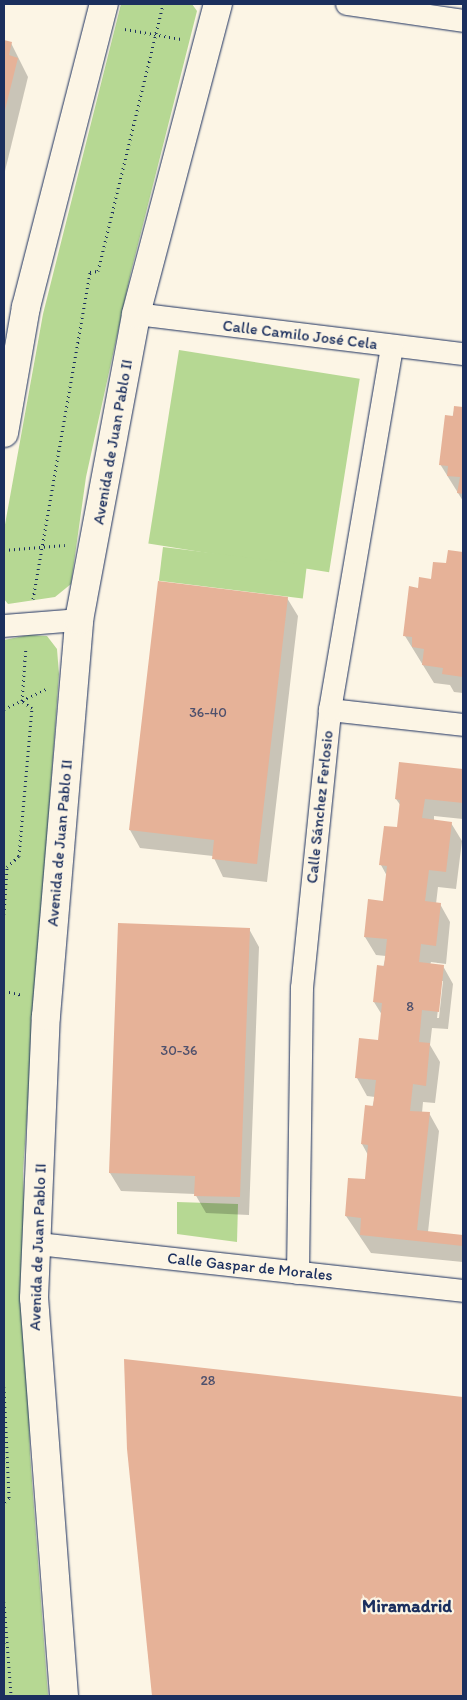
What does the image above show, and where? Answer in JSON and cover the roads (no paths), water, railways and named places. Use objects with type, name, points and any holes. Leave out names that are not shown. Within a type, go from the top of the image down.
[{"type":"street","name":"Avenida de Juan Pablo II","points":[[64,1696],[35,1338],[46,1016],[79,620],[136,314],[218,4]]},
{"type":"street","points":[[347,4],[463,21]]},
{"type":"street","points":[[4,433],[26,307],[101,14]]},
{"type":"street","name":"Calle Camilo José Cela","points":[[136,314],[463,354]]},
{"type":"street","name":"Calle Sánchez Ferlosio","points":[[298,1273],[302,988],[330,710],[392,346]]},
{"type":"street","points":[[4,626],[79,620]]},
{"type":"street","points":[[330,710],[463,725]]},
{"type":"street","name":"Calle Gaspar de Morales","points":[[38,1244],[463,1291]]},
{"type":"district","name":"Miramadrid","points":[[407,1606]]}]
